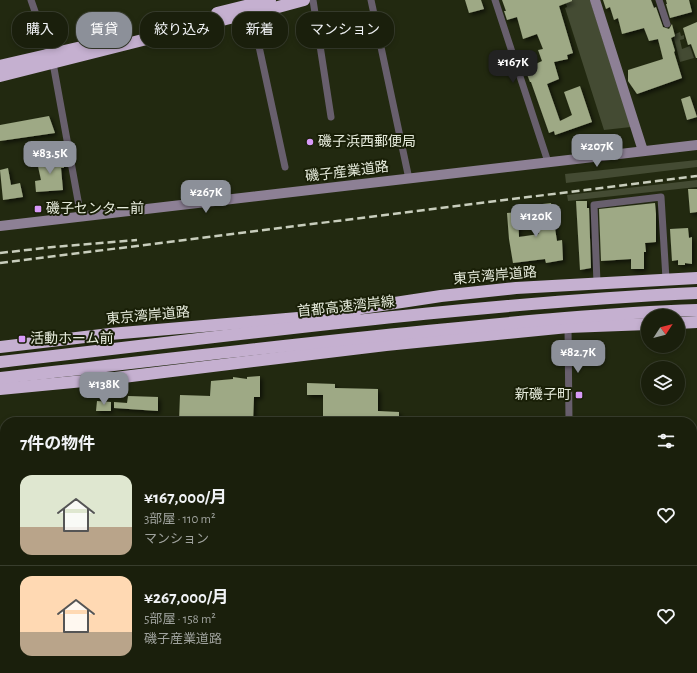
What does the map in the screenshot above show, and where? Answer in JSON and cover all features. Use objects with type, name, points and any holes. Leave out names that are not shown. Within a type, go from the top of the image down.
[{"type":"highway","points":[[0,76],[52,59],[270,0]]},
{"type":"highway","points":[[259,12],[304,0]]},
{"type":"highway","points":[[0,66],[52,59],[232,18]]},
{"type":"highway","name":"東京湾岸道路","points":[[298,318],[441,296],[516,288],[697,278]]},
{"type":"highway","name":"東京湾岸道路","points":[[0,347],[110,334],[298,318],[459,312],[697,294]]},
{"type":"highway","name":"首都高速湾岸線","points":[[0,362],[485,308],[644,296],[697,294]]},
{"type":"highway","points":[[306,355],[362,343],[466,325],[614,311],[697,307]]},
{"type":"highway","points":[[0,378],[325,341],[649,312],[697,310]]},
{"type":"highway","points":[[685,323],[697,322]]},
{"type":"highway","points":[[0,389],[115,378],[386,344],[568,327],[641,324]]},
{"type":"street","points":[[31,0],[52,59],[81,217]]},
{"type":"street","points":[[314,0],[331,116]]},
{"type":"street","points":[[371,0],[410,179]]},
{"type":"street","points":[[495,0],[548,162]]},
{"type":"street","points":[[595,0],[643,151]]},
{"type":"street","points":[[659,0],[667,24]]},
{"type":"street","points":[[259,48],[285,167]]},
{"type":"street","name":"磯子産業道路","points":[[0,226],[697,145]]},
{"type":"street","points":[[597,283],[594,205],[662,197],[666,279]]},
{"type":"street","points":[[568,327],[569,417]]},
{"type":"green space","points":[[565,0],[590,0],[631,127],[604,130],[565,8],[567,7]]},
{"type":"green space","points":[[680,32],[681,36],[684,35],[684,39],[680,40],[682,49],[690,46],[694,58],[680,62],[673,35]]},
{"type":"green space","points":[[697,160],[697,167],[566,183],[565,174]]},
{"type":"green space","points":[[697,180],[697,187],[568,201],[567,195]]},
{"type":"building","points":[[465,0],[481,0],[484,9],[469,13]]},
{"type":"building","points":[[502,0],[572,0],[559,6],[573,53],[567,55],[568,59],[554,62],[559,79],[547,84],[560,121],[572,115],[564,92],[580,86],[592,122],[555,135],[554,131],[549,133],[525,69],[542,61],[538,50],[543,49],[537,34],[523,39],[517,17],[507,20],[504,11],[506,11]]},
{"type":"building","points":[[603,0],[651,0],[654,8],[656,7],[663,27],[669,29],[672,24],[675,36],[671,38],[682,78],[637,94],[628,81],[628,70],[663,59],[658,39],[649,41],[644,28],[622,34],[618,18],[614,20],[610,7],[606,9]]},
{"type":"building","points":[[666,0],[689,0],[692,12],[670,18]]},
{"type":"building","points":[[697,22],[696,58],[691,44],[688,45],[683,28]]},
{"type":"building","points":[[690,96],[697,117],[687,120],[681,99]]},
{"type":"building","points":[[49,116],[55,133],[0,141],[0,125]]},
{"type":"building","points":[[63,155],[64,168],[61,168],[63,190],[36,192],[35,181],[41,180],[37,162]]},
{"type":"building","points":[[8,168],[11,185],[20,183],[23,197],[3,200],[0,170]]},
{"type":"building","points":[[688,189],[697,189],[697,212],[690,213]]},
{"type":"building","points":[[576,201],[587,201],[587,208],[589,208],[591,268],[580,270]]},
{"type":"building","points":[[551,203],[557,241],[562,240],[563,260],[546,263],[545,259],[513,263],[507,213],[518,212],[519,237],[539,234],[534,205]]},
{"type":"building","points":[[655,203],[656,242],[645,243],[646,252],[644,252],[644,269],[631,269],[631,259],[601,261],[599,209]]},
{"type":"building","points":[[688,228],[689,238],[692,237],[692,264],[685,263],[685,265],[678,265],[678,260],[672,261],[670,229]]},
{"type":"building","points":[[260,376],[260,397],[254,397],[253,417],[179,417],[180,395],[210,396],[211,381],[233,379],[233,377],[247,379],[247,377]]},
{"type":"building","points":[[307,383],[335,384],[335,388],[378,389],[378,411],[399,412],[399,417],[323,417],[323,395],[307,395]]},
{"type":"building","points":[[128,396],[158,397],[158,411],[114,408],[114,402],[127,403]]},
{"type":"building","points":[[97,401],[111,402],[111,411],[96,411]]},
{"type":"railway","points":[[0,263],[697,176]]},
{"type":"railway","points":[[0,253],[137,240]]},
{"type":"place","name":"磯子浜西郵便局","points":[[310,142]]},
{"type":"place","name":"磯子センター前","points":[[38,209]]},
{"type":"place","name":"活動ホーム前","points":[[22,339]]},
{"type":"place","name":"新磯子町","points":[[579,395]]}]
